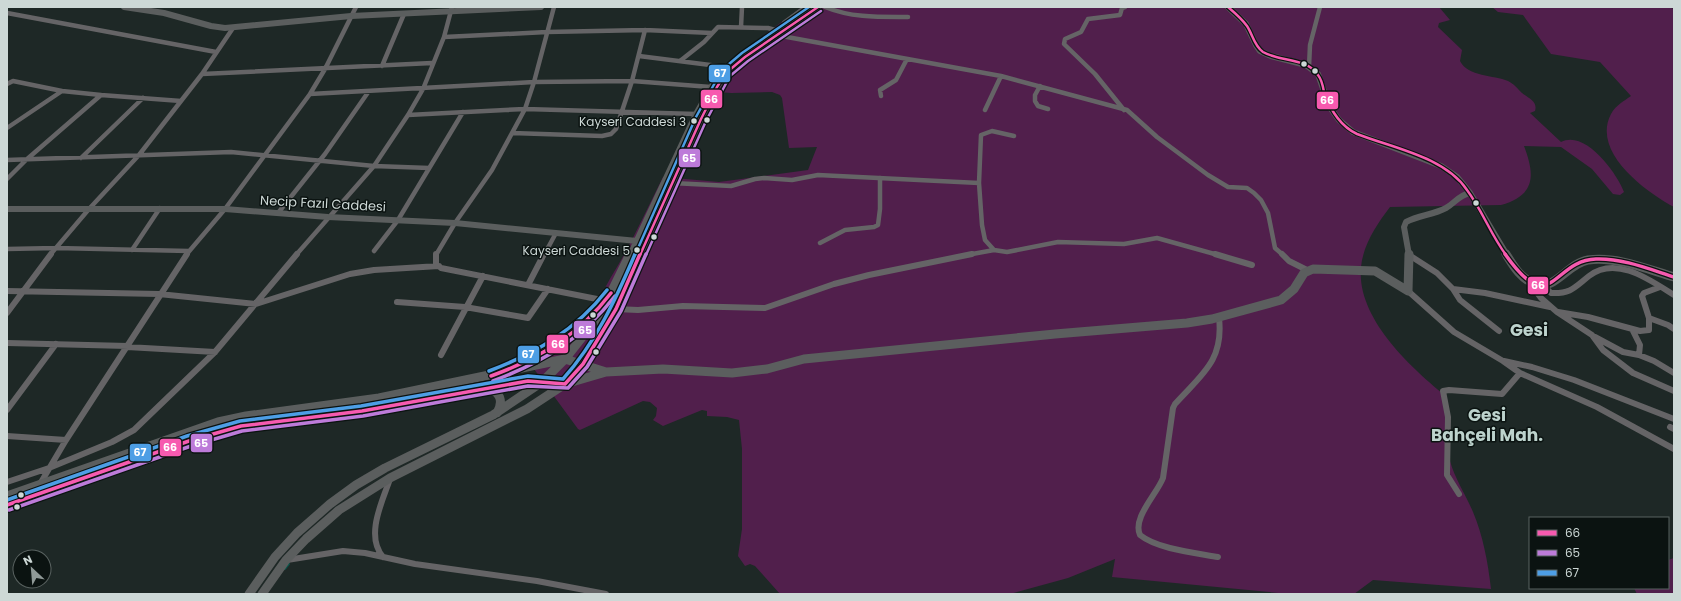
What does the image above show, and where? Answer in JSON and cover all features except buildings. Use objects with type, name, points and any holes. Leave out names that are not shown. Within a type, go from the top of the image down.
[{"type":"street","points":[[124,7],[164,13],[211,26],[232,28],[351,16],[404,14],[451,9],[541,7]]},
{"type":"street","points":[[40,484],[66,440],[189,251],[225,209],[310,94],[356,7]]},
{"type":"street","points":[[554,7],[534,82],[525,109],[492,170],[455,223],[436,255],[436,264],[441,268],[607,301]]},
{"type":"street","points":[[741,27],[742,7]]},
{"type":"street","points":[[262,594],[286,560],[306,539],[339,510],[390,478],[527,409],[565,384],[582,364],[616,309],[701,119],[717,87],[726,73],[807,7]]},
{"type":"street","points":[[249,594],[257,580],[296,533],[335,500],[356,485],[385,468],[493,416],[542,382],[565,359],[595,321],[607,301],[638,241],[696,114],[720,72],[775,33],[818,7]]},
{"type":"street","points":[[825,7],[837,12],[856,16],[908,17]]},
{"type":"street","points":[[1124,110],[1095,74],[1064,44],[1065,39],[1081,32],[1088,19],[1120,15],[1122,8],[1125,7]]},
{"type":"street","points":[[1228,7],[1248,27],[1255,45],[1264,53],[1310,66],[1318,74],[1329,106],[1339,120],[1353,132],[1441,166],[1457,177],[1470,193],[1516,271],[1529,282],[1541,298],[1557,312],[1592,335],[1623,352],[1639,355],[1654,361],[1674,373]]},
{"type":"street","points":[[1310,66],[1310,45],[1320,7]]},
{"type":"street","points":[[7,482],[49,468],[112,442],[134,430],[215,352],[328,217],[374,166],[408,115],[423,89],[432,63],[444,37],[451,9]]},
{"type":"street","points":[[7,14],[216,52]]},
{"type":"street","points":[[382,66],[404,14]]},
{"type":"street","points":[[680,61],[720,27],[768,28],[775,33],[1001,76],[1132,113],[1157,137],[1208,175],[1228,187],[1247,188],[1254,193],[1268,213],[1275,248],[1289,261],[1300,268],[1307,270],[1323,269],[1375,271],[1408,291],[1454,332],[1503,361],[1520,373],[1597,407],[1674,449]]},
{"type":"street","points":[[7,313],[56,248],[89,209],[139,155],[202,74],[232,28]]},
{"type":"street","points":[[512,133],[607,135],[616,129],[632,81],[645,30]]},
{"type":"street","points":[[444,37],[547,32],[645,30],[712,33]]},
{"type":"street","points":[[638,56],[726,67]]},
{"type":"street","points":[[882,96],[880,90],[896,80],[907,59]]},
{"type":"street","points":[[202,74],[432,63]]},
{"type":"street","points":[[985,110],[1001,76]]},
{"type":"street","points":[[7,84],[13,81],[62,91],[181,101]]},
{"type":"street","points":[[310,94],[534,82],[632,81],[711,87]]},
{"type":"street","points":[[1040,86],[1034,96],[1034,100],[1040,107],[1048,109]]},
{"type":"street","points":[[7,128],[62,91]]},
{"type":"street","points":[[278,213],[342,133],[369,91]]},
{"type":"street","points":[[7,179],[26,160],[101,95]]},
{"type":"street","points":[[81,158],[143,98]]},
{"type":"street","points":[[408,115],[525,109],[696,114]]},
{"type":"street","points":[[374,252],[398,220],[463,112]]},
{"type":"street","points":[[994,250],[987,243],[984,236],[979,183],[981,135],[992,131],[1014,136]]},
{"type":"street","points":[[7,160],[231,152],[374,166],[429,168]]},
{"type":"street","points":[[672,183],[731,186],[755,179],[764,178],[792,180],[818,175],[979,183]]},
{"type":"street","points":[[820,243],[845,230],[874,227],[878,225],[880,209],[880,178]]},
{"type":"street","points":[[1408,291],[1410,255],[1404,227],[1406,222],[1411,218],[1447,208],[1460,195],[1470,193]]},
{"type":"street","points":[[132,250],[160,208]]},
{"type":"street","name":"Necip Fazıl Caddesi","points":[[7,209],[225,209],[328,217],[455,223],[638,241]]},
{"type":"street","points":[[528,285],[556,233]]},
{"type":"street","points":[[616,309],[638,310],[684,306],[764,308],[834,284],[869,275],[994,250],[1007,252],[1058,242],[1086,242],[1119,245],[1157,238],[1252,265]]},
{"type":"street","points":[[7,249],[56,248],[189,251]]},
{"type":"street","points":[[1410,255],[1437,274],[1453,289],[1460,300],[1499,331]]},
{"type":"street","points":[[1544,286],[1551,284],[1575,264],[1586,260],[1599,259],[1627,262],[1674,277]]},
{"type":"street","points":[[7,291],[160,294],[256,304],[350,274],[374,270],[439,266]]},
{"type":"street","points":[[1529,282],[1544,286],[1551,293],[1565,294],[1576,288],[1589,274],[1601,269],[1614,267],[1624,270],[1674,295]]},
{"type":"street","points":[[7,505],[188,441],[241,426],[362,411],[482,388],[528,381],[565,384],[606,372],[664,369],[732,373],[767,369],[804,359],[1055,334],[1187,323],[1219,318],[1286,298],[1307,270]]},
{"type":"street","points":[[441,355],[465,307],[483,276]]},
{"type":"street","points":[[1557,312],[1588,317],[1640,331],[1649,330],[1649,318],[1642,296],[1644,293],[1660,287]]},
{"type":"street","points":[[397,302],[465,307],[528,318],[548,289]]},
{"type":"street","points":[[1453,289],[1485,293],[1552,307]]},
{"type":"street","points":[[492,375],[520,365],[547,350],[593,315],[607,301]]},
{"type":"street","points":[[1218,558],[1146,540],[1141,537],[1138,531],[1142,514],[1157,491],[1162,479],[1169,440],[1171,411],[1175,404],[1217,355],[1220,343],[1221,326],[1219,318]]},
{"type":"street","points":[[1649,318],[1674,330]]},
{"type":"street","points":[[1632,329],[1640,345],[1639,355]]},
{"type":"street","points":[[1592,335],[1603,350],[1633,373],[1674,391]]},
{"type":"street","points":[[7,343],[128,346],[215,352]]},
{"type":"street","points":[[7,410],[56,344]]},
{"type":"street","points":[[7,496],[218,422],[246,416],[379,398],[565,359],[606,372]]},
{"type":"street","points":[[1503,361],[1521,364],[1564,377],[1613,394],[1674,419]]},
{"type":"street","points":[[1460,494],[1447,475],[1448,417],[1443,391],[1449,390],[1502,394],[1520,373]]},
{"type":"street","points":[[482,388],[495,390],[501,399],[499,411],[493,416]]},
{"type":"street","points":[[7,436],[66,440]]},
{"type":"street","points":[[386,558],[379,554],[374,542],[378,514],[390,478]]},
{"type":"street","points":[[286,560],[343,551],[365,553],[415,564],[537,581],[606,594]]},
{"type":"shaded area","points":[[802,7],[1439,7],[1450,20],[1439,23],[1438,27],[1462,50],[1460,61],[1464,66],[1475,73],[1502,79],[1514,85],[1534,102],[1536,108],[1535,111],[1530,113],[1561,142],[1570,140],[1580,142],[1590,147],[1599,155],[1615,174],[1624,192],[1620,195],[1613,194],[1592,169],[1561,147],[1524,146],[1528,156],[1531,175],[1527,190],[1521,196],[1501,205],[1390,207],[1380,220],[1368,243],[1362,259],[1362,286],[1367,305],[1377,323],[1403,357],[1447,397],[1450,461],[1480,530],[1487,559],[1491,589],[1373,580],[1354,594],[1289,594],[1112,577],[1115,559],[1068,578],[1010,594],[780,594],[755,566],[750,564],[745,566],[738,556],[742,529],[742,449],[739,420],[727,417],[707,416],[707,411],[702,410],[663,426],[653,420],[656,416],[657,408],[650,402],[643,401],[580,430],[578,429],[523,354],[562,333],[583,317],[591,308],[602,293],[625,253],[663,177],[719,182],[808,170],[817,147],[789,148],[782,98],[780,95],[772,92],[731,93],[706,91],[729,61]]},
{"type":"shaded area","points":[[1492,7],[1668,7],[1674,9],[1674,207],[1636,181],[1624,169],[1608,142],[1607,128],[1611,114],[1618,106],[1631,96],[1600,62],[1551,54],[1523,15],[1498,12]]},
{"type":"shaded area","points":[[1674,558],[1674,594],[1637,594],[1634,589],[1669,589],[1669,560]]},
{"type":"waterway","points":[[285,569],[289,564]]},
{"type":"transit line","name":"67","points":[[7,500],[187,436],[240,421],[361,406],[528,376],[563,379],[579,361],[612,307],[696,117],[722,70],[742,53],[809,7]]},
{"type":"transit line","name":"66","points":[[7,505],[189,441],[241,426],[362,411],[528,381],[565,384],[583,364],[616,309],[701,119],[717,87],[726,73],[745,57],[818,7]]},
{"type":"transit line","name":"66","points":[[1228,7],[1245,23],[1256,45],[1261,51],[1271,56],[1300,62],[1307,65],[1318,74],[1331,108],[1338,119],[1347,128],[1357,134],[1429,161],[1450,171],[1457,177],[1476,203],[1504,253],[1514,267],[1525,278],[1537,285],[1543,286],[1555,281],[1580,262],[1596,259],[1618,261],[1674,277]]},
{"type":"transit line","name":"65","points":[[9,510],[191,446],[242,431],[363,416],[528,386],[568,388],[587,367],[621,311],[706,121],[730,76],[748,61],[821,11]]},
{"type":"transit line","name":"67","points":[[489,371],[506,365],[555,340],[584,317],[607,290]]},
{"type":"transit line","name":"66","points":[[491,376],[508,370],[542,354],[558,344],[587,321],[600,308],[611,293]]},
{"type":"transit line","name":"65","points":[[493,381],[545,358],[561,348],[591,325],[615,296]]},
{"type":"place","name":"Kayseri Caddesi 3","points":[[694,121]]},
{"type":"place","name":"Kayseri Caddesi 5","points":[[637,250]]},
{"type":"district","name":"Gesi","points":[[1529,330]]},
{"type":"district","name":"Gesi Bahçeli Mah.","points":[[1487,425]]}]
